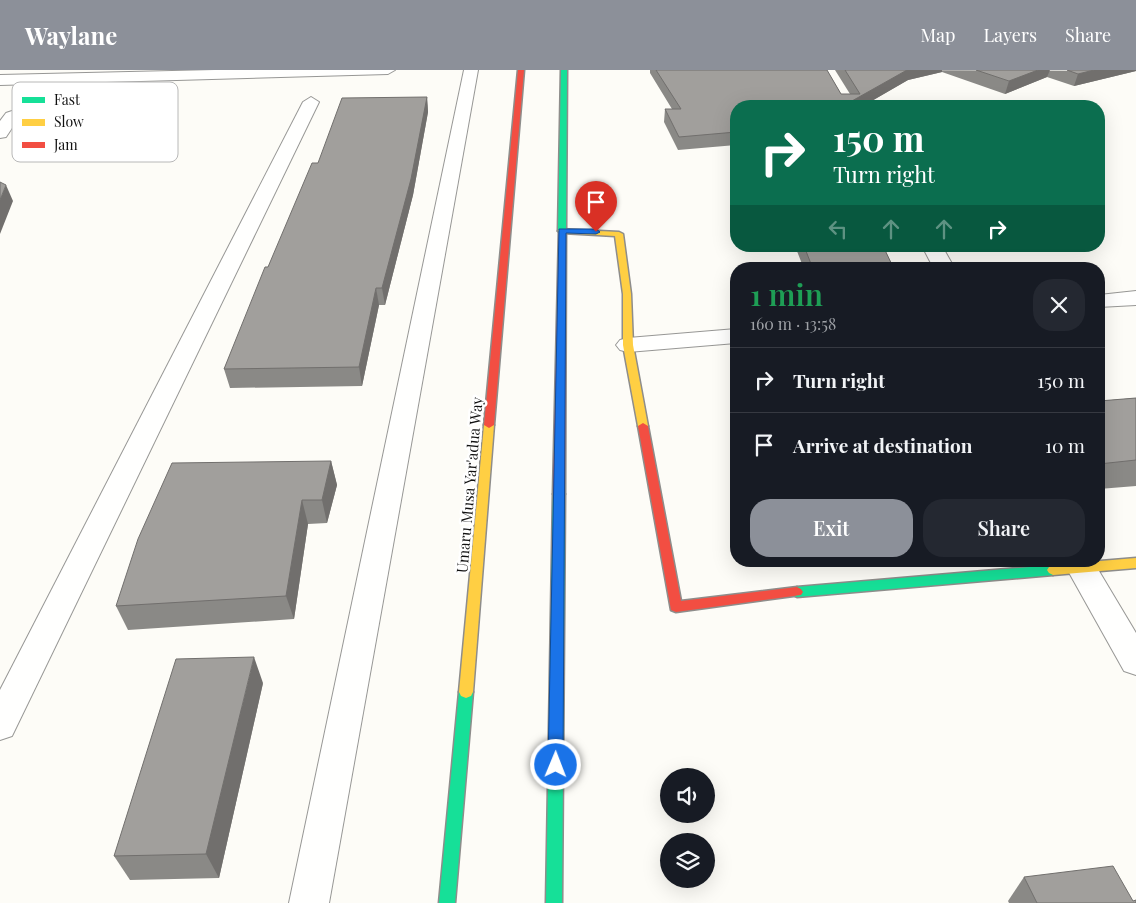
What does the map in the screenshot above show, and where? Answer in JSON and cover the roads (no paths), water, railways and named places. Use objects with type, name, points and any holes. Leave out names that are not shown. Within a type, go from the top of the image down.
[{"type":"main road","name":"Umaru Musa Yar'adua Way","points":[[447,903],[521,70]]},
{"type":"main road","points":[[554,903],[564,70]]},
{"type":"main road","points":[[562,231],[619,234],[626,294],[628,344],[676,607],[793,592],[1100,567]]},
{"type":"main road","points":[[1105,566],[1136,563]]},
{"type":"street","points":[[0,80],[388,70]]},
{"type":"street","points":[[309,903],[472,70]]},
{"type":"street","points":[[0,725],[311,102]]},
{"type":"street","points":[[0,133],[12,116]]},
{"type":"street","points":[[1105,301],[1136,298]]},
{"type":"street","points":[[628,344],[730,336]]},
{"type":"street","points":[[1082,569],[1136,662]]}]
